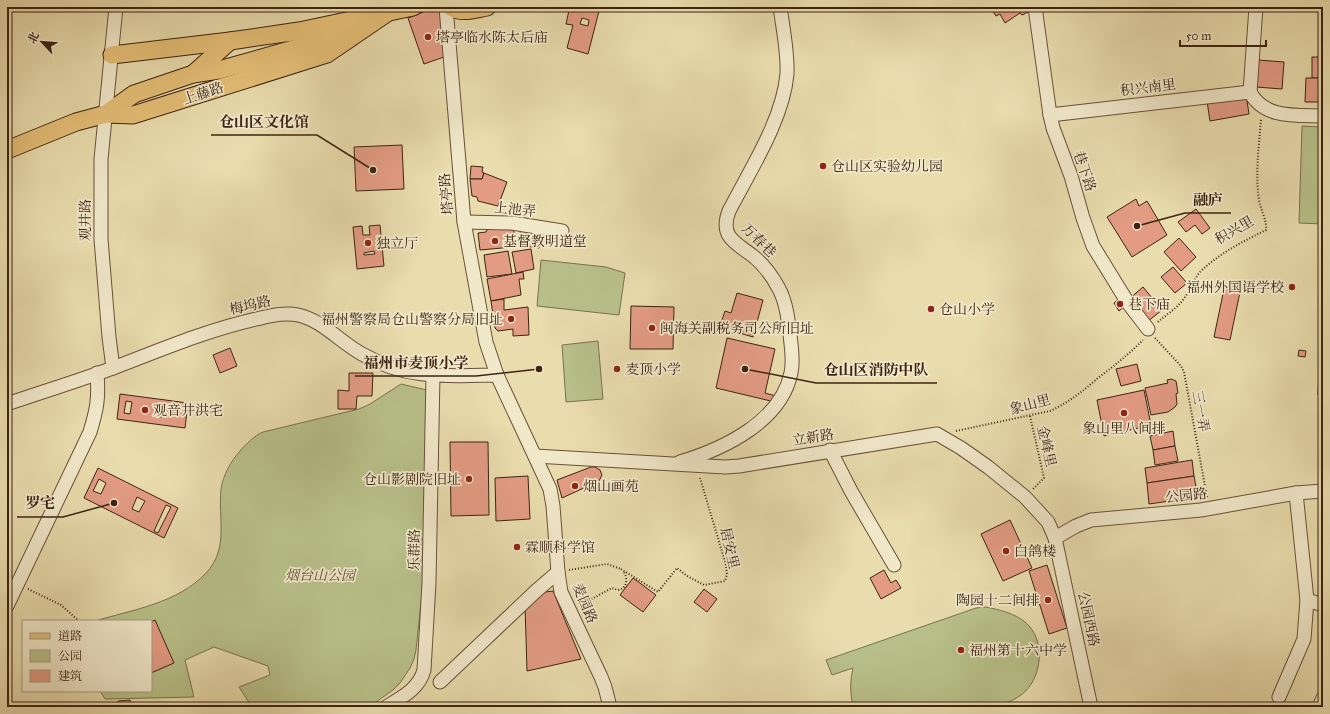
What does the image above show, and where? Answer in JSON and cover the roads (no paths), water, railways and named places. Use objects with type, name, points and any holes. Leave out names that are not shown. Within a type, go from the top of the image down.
[{"type":"main road","points":[[111,63],[230,41],[299,31],[413,7]]},
{"type":"main road","points":[[451,7],[461,11],[487,7]]},
{"type":"main road","points":[[106,114],[134,94],[192,74],[219,70],[304,46],[390,11]]},
{"type":"main road","name":"上藤路","points":[[7,150],[76,122],[106,114],[133,115],[327,54],[390,11]]},
{"type":"main road","points":[[192,74],[230,41]]},
{"type":"street","name":"观井路","points":[[113,368],[108,337],[101,239],[101,159],[116,7]]},
{"type":"street","name":"塔亭路","points":[[446,7],[464,222],[486,342],[497,375]]},
{"type":"street","name":"万春巷","points":[[673,464],[691,459],[726,443],[760,423],[779,402],[788,385],[791,372],[792,349],[787,313],[779,288],[760,262],[736,244],[730,237],[726,228],[726,220],[729,211],[768,137],[777,117],[782,99],[786,79],[787,59],[780,7]]},
{"type":"street","name":"巷下路","points":[[1036,7],[1050,115],[1056,138],[1072,176],[1083,218],[1093,246],[1128,304],[1148,329]]},
{"type":"street","points":[[1256,7],[1250,92],[1254,99],[1262,107],[1278,114],[1323,116]]},
{"type":"street","name":"积兴南里","points":[[1050,115],[1250,92]]},
{"type":"street","name":"上池弄","points":[[464,222],[512,223],[562,231]]},
{"type":"street","name":"梅坞路","points":[[7,404],[236,324],[276,314],[296,314],[316,321],[343,342],[362,354],[389,367],[433,376],[497,375]]},
{"type":"street","points":[[7,606],[90,432],[97,409],[97,373]]},
{"type":"street","name":"麦园路","points":[[497,375],[548,485],[552,497],[561,592],[601,677],[610,707]]},
{"type":"street","name":"乐群路","points":[[386,707],[412,690],[420,681],[424,670],[429,583],[433,376]]},
{"type":"street","name":"立新路","points":[[535,456],[712,467],[739,466],[830,450],[937,434],[976,458],[1025,497],[1048,522],[1055,538]]},
{"type":"street","points":[[830,450],[851,491],[894,565]]},
{"type":"street","name":"公园路","points":[[1055,538],[1076,526],[1091,520],[1209,509],[1296,493],[1323,491]]},
{"type":"street","points":[[1279,698],[1304,640],[1307,600],[1296,493]]},
{"type":"street","name":"公园西路","points":[[1055,538],[1074,621],[1091,707]]},
{"type":"street","points":[[440,682],[536,590],[558,572]]},
{"type":"street","points":[[1307,600],[1323,605]]},
{"type":"street","points":[[1319,707],[1323,698]]},
{"type":"place","name":"塔亭临水陈太后庙","points":[[428,37]]},
{"type":"place","name":"仓山区实验幼儿园","points":[[823,166]]},
{"type":"place","name":"仓山区文化馆","points":[[373,170]]},
{"type":"place","name":"融庐","points":[[1137,226]]},
{"type":"place","name":"基督教明道堂","points":[[495,241]]},
{"type":"place","name":"独立厅","points":[[368,243]]},
{"type":"place","name":"福州外国语学校","points":[[1292,287]]},
{"type":"place","name":"巷下庙","points":[[1120,304]]},
{"type":"place","name":"仓山小学","points":[[931,309]]},
{"type":"place","name":"福州警察局仓山警察分局旧址","points":[[511,319]]},
{"type":"place","name":"闽海关副税务司公所旧址","points":[[652,328]]},
{"type":"place","name":"福州市麦顶小学","points":[[539,369]]},
{"type":"place","name":"麦顶小学","points":[[617,369]]},
{"type":"place","name":"仓山区消防中队","points":[[745,369]]},
{"type":"place","name":"观音井洪宅","points":[[145,410]]},
{"type":"place","name":"象山里八间排","points":[[1124,413]]},
{"type":"place","name":"仓山影剧院旧址","points":[[469,479]]},
{"type":"place","name":"烟山画苑","points":[[575,486]]},
{"type":"place","name":"罗宅","points":[[114,503]]},
{"type":"place","name":"霖顺科学馆","points":[[517,547]]},
{"type":"place","name":"白鸽楼","points":[[1006,551]]},
{"type":"place","name":"陶园十二间排","points":[[1048,600]]},
{"type":"place","name":"福州第十六中学","points":[[961,650]]},
{"type":"park label","name":"烟台山公园","points":[[320,575]]}]
